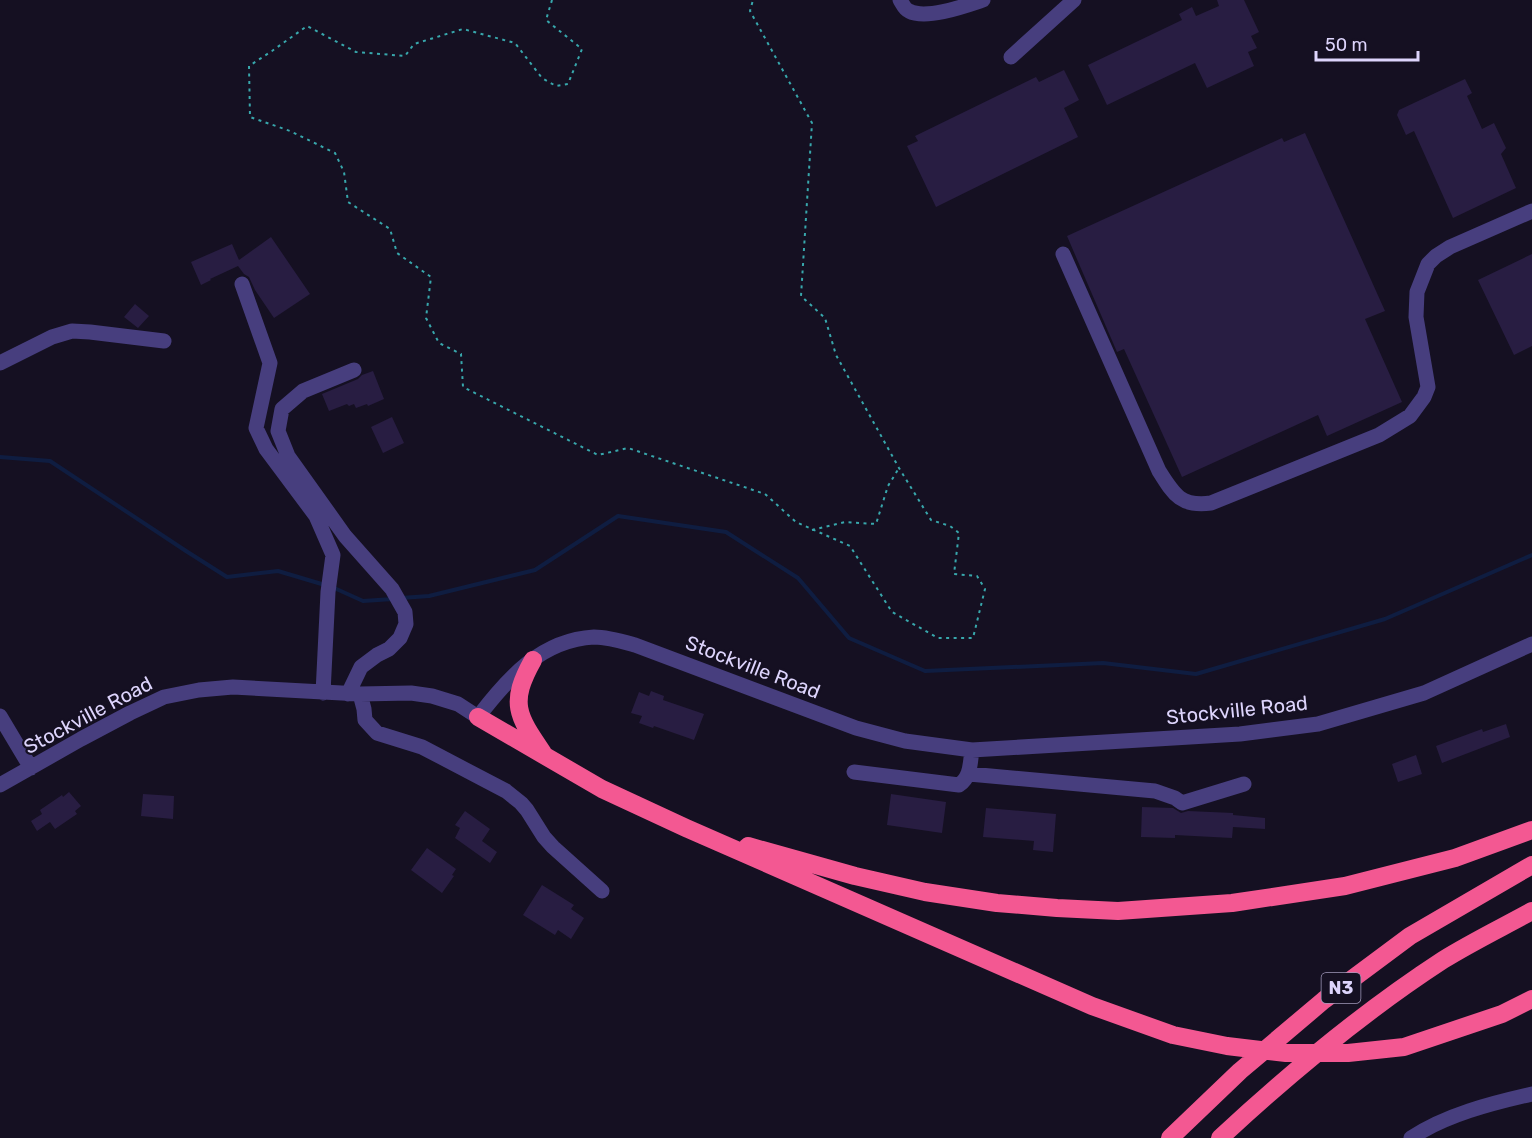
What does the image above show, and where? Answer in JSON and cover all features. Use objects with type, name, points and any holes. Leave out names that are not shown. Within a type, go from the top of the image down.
[{"type":"highway","points":[[532,660],[518,698],[519,711],[527,729],[546,757]]},
{"type":"highway","points":[[478,717],[602,789],[686,828],[1092,1006],[1173,1035],[1227,1046],[1286,1053],[1348,1053],[1404,1047],[1502,1014],[1532,999]]},
{"type":"highway","points":[[686,828],[855,876],[925,892],[997,903],[1118,911],[1232,903],[1345,886],[1455,858],[1532,830]]},
{"type":"highway","name":"N3","points":[[1170,1138],[1240,1071],[1334,993],[1410,936],[1532,865]]},
{"type":"highway","name":"N3","points":[[1220,1138],[1273,1089],[1354,1022],[1444,960],[1532,911]]},
{"type":"street","points":[[900,0],[906,10],[916,14],[951,10],[983,0]]},
{"type":"street","points":[[1011,57],[1074,0]]},
{"type":"street","points":[[1063,254],[1159,471],[1179,499],[1202,504],[1211,503],[1379,435],[1410,416],[1424,398],[1428,387],[1416,316],[1416,292],[1428,264],[1450,247],[1532,212]]},
{"type":"street","points":[[242,284],[270,363],[256,428],[266,449],[316,516],[333,555],[328,592],[322,693]]},
{"type":"street","points":[[0,363],[52,337],[72,332],[164,341]]},
{"type":"street","points":[[354,370],[303,391],[282,409],[278,431],[288,456],[345,536],[392,589],[405,612],[406,624],[400,638],[389,649],[360,668],[354,694],[364,709],[365,720],[377,733],[422,747],[506,791],[527,810],[553,847],[602,891]]},
{"type":"street","name":"Stockville Road","points":[[0,786],[81,739],[164,697],[199,690],[233,687],[322,693],[411,693],[432,696],[458,704],[478,717],[504,686],[549,648],[571,640],[595,637],[635,645],[856,728],[905,741],[972,750],[1240,734],[1318,724],[1424,693],[1532,644]]},
{"type":"street","points":[[0,716],[31,768]]},
{"type":"street","points":[[854,772],[959,785],[966,781],[969,774],[972,750]]},
{"type":"street","points":[[969,774],[1155,791],[1182,803],[1244,784]]},
{"type":"street","points":[[1411,1138],[1423,1130],[1470,1111],[1532,1094]]},
{"type":"path","points":[[552,0],[546,20],[582,49],[568,84],[556,86],[542,78],[514,43],[463,29],[414,44],[405,56],[356,52],[307,26],[249,66],[250,117],[290,131],[335,153],[344,172],[348,202],[390,229],[397,253],[431,277],[426,318],[439,343],[461,354],[463,387],[598,455],[628,448],[765,494],[796,522],[850,546],[892,612],[938,638],[973,638],[985,589],[977,576],[954,574],[958,532],[950,526],[931,520],[898,468],[836,355],[825,318],[801,296],[812,123],[750,11],[753,0]]},
{"type":"path","points":[[812,530],[845,522],[876,524],[888,486],[898,468]]},
{"type":"building","points":[[1217,0],[1244,0],[1259,32],[1251,36],[1257,48],[1248,52],[1254,66],[1207,88],[1195,63],[1107,105],[1088,65],[1182,20],[1179,14],[1192,7],[1196,16],[1219,6]]},
{"type":"building","points":[[1064,70],[1079,100],[1064,108],[1078,137],[936,207],[907,146],[918,141],[915,136],[1036,77],[1039,82]]},
{"type":"building","points":[[1465,79],[1472,93],[1467,96],[1482,129],[1494,123],[1506,148],[1501,154],[1516,188],[1453,218],[1414,131],[1406,135],[1397,115],[1399,110]]},
{"type":"building","points":[[1305,133],[1385,311],[1365,319],[1402,402],[1327,436],[1318,415],[1182,477],[1124,349],[1117,352],[1067,236],[1282,138],[1284,142]]},
{"type":"building","points":[[271,237],[310,294],[274,318],[249,277],[238,266],[201,285],[191,262],[232,244],[239,260]]},
{"type":"building","points":[[1532,254],[1532,346],[1514,355],[1478,280]]},
{"type":"building","points":[[135,304],[149,316],[138,328],[124,317]]},
{"type":"building","points":[[373,371],[384,399],[368,406],[367,404],[356,408],[354,404],[349,406],[347,404],[329,411],[322,394]]},
{"type":"building","points":[[392,417],[404,443],[383,453],[371,427]]},
{"type":"building","points":[[651,691],[664,696],[663,700],[704,714],[694,740],[639,723],[642,716],[631,713],[639,692],[649,696]]},
{"type":"building","points":[[1506,724],[1510,737],[1442,763],[1436,746],[1482,729],[1483,732]]},
{"type":"building","points":[[1416,755],[1422,774],[1398,782],[1392,764]]},
{"type":"building","points":[[69,792],[81,806],[75,811],[77,814],[55,829],[50,822],[37,831],[31,821],[42,814],[40,810]]},
{"type":"building","points":[[143,794],[174,796],[173,819],[141,816]]},
{"type":"building","points":[[891,794],[946,802],[942,833],[887,825]]},
{"type":"building","points":[[1142,807],[1173,808],[1181,813],[1188,811],[1233,813],[1233,815],[1265,818],[1265,829],[1233,827],[1232,838],[1175,835],[1175,838],[1141,837]]},
{"type":"building","points":[[986,808],[1056,814],[1053,852],[1033,850],[1034,841],[983,837]]},
{"type":"building","points":[[465,811],[490,829],[482,841],[497,852],[490,863],[455,838],[460,828],[455,825]]},
{"type":"building","points":[[427,848],[456,869],[442,893],[411,870]]},
{"type":"building","points":[[542,885],[574,905],[571,909],[584,918],[571,939],[558,930],[555,935],[523,915]]},
{"type":"waterway","points":[[0,457],[50,461],[227,577],[278,571],[325,585]]},
{"type":"waterway","points":[[401,598],[429,596],[535,570],[618,516],[726,532],[798,578],[849,638],[925,671],[1103,663],[1196,674],[1385,619],[1532,555]]},
{"type":"waterway","points":[[332,587],[363,601],[393,599]]}]
